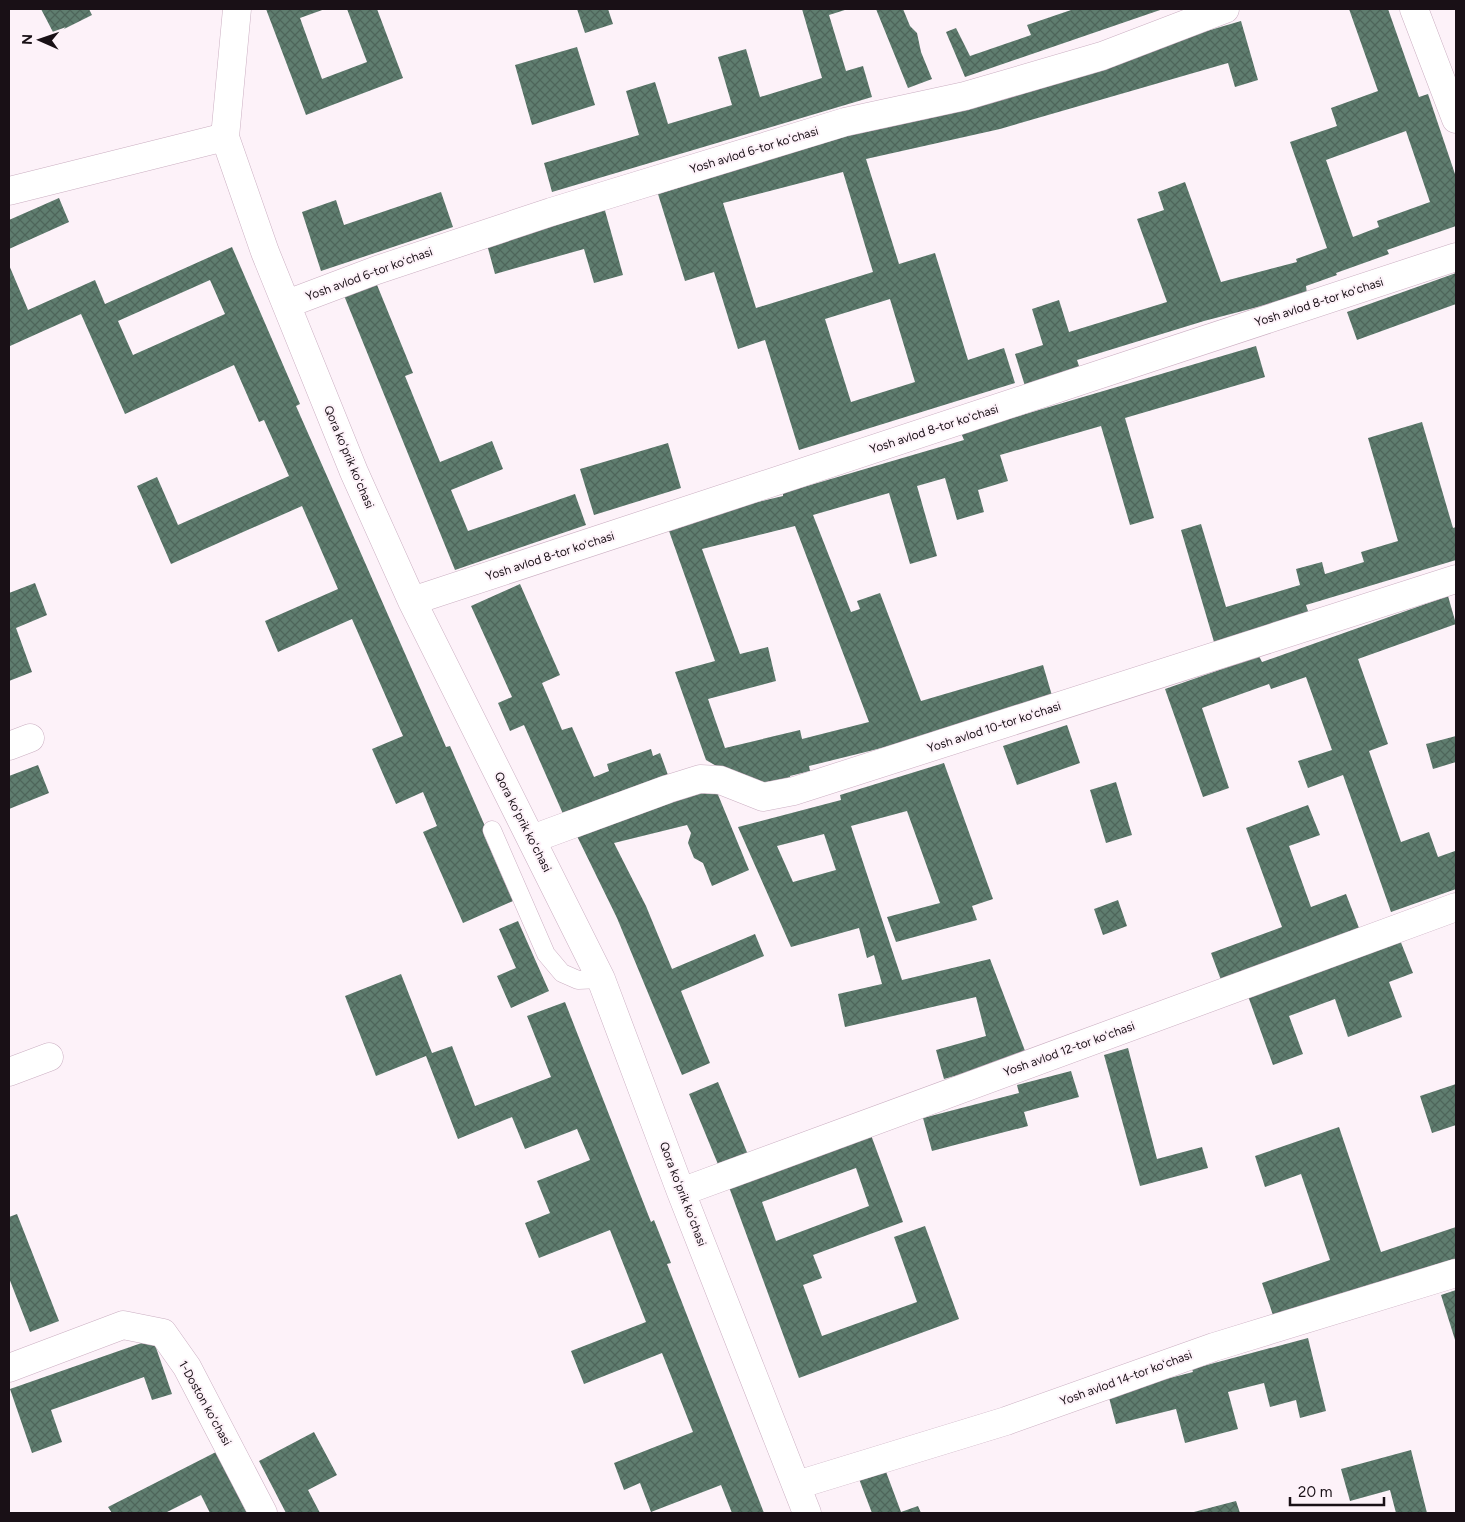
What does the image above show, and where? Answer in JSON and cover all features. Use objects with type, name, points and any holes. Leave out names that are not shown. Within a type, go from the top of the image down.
[{"type":"street","points":[[9,191],[225,137],[237,9]]},
{"type":"street","name":"Yosh avlod 6-tor koʻchasi","points":[[287,304],[377,270],[551,212],[845,122],[965,96],[1093,58],[1225,9]]},
{"type":"street","points":[[1414,9],[1456,120]]},
{"type":"street","name":"Qora koʻprik koʻchasi","points":[[225,137],[265,252],[354,472],[412,601],[601,979],[681,1192],[808,1513]]},
{"type":"street","name":"Yosh avlod 8-tor koʻchasi","points":[[412,601],[1456,257]]},
{"type":"street","name":"Yosh avlod 10-tor koʻchasi","points":[[532,839],[668,789],[700,780],[720,780],[763,797],[794,791],[1456,579]]},
{"type":"street","name":"Yosh avlod 12-tor koʻchasi","points":[[681,1192],[1456,907]]},
{"type":"street","points":[[9,1072],[49,1057]]},
{"type":"street","name":"Yosh avlod 14-tor koʻchasi","points":[[797,1485],[1006,1422],[1214,1346],[1456,1273]]},
{"type":"street","name":"1-Doston koʻchasi","points":[[9,1368],[123,1325],[163,1333],[187,1367],[263,1513]]},
{"type":"lane","points":[[492,830],[546,954],[562,973],[578,980],[601,979]]},
{"type":"building","points":[[41,9],[89,9],[92,15],[54,34]]},
{"type":"building","points":[[266,9],[325,9],[300,18],[322,79],[367,62],[347,9],[377,9],[403,78],[306,115]]},
{"type":"building","points":[[577,9],[608,9],[613,24],[585,33]]},
{"type":"building","points":[[802,9],[848,9],[829,15],[846,71],[863,66],[872,97],[552,192],[544,163],[639,135],[626,91],[655,82],[668,124],[732,105],[718,57],[746,49],[760,97],[822,78]]},
{"type":"building","points":[[876,9],[903,9],[910,26],[917,33],[921,52],[932,79],[908,88]]},
{"type":"building","points":[[1074,9],[1163,9],[965,77],[946,32],[956,28],[970,56],[1031,35],[1027,25]]},
{"type":"building","points":[[1349,9],[1388,9],[1419,97],[1428,94],[1456,177],[1456,226],[1387,250],[1389,254],[1306,286],[1307,294],[1204,321],[1077,360],[1080,369],[1025,386],[1015,354],[1043,345],[1032,309],[1059,300],[1069,332],[1167,302],[1137,219],[1164,210],[1158,192],[1185,182],[1221,282],[1297,262],[1296,259],[1327,248],[1290,142],[1337,126],[1331,108],[1378,91]],"holes":[[[1406,131],[1430,202],[1377,221],[1379,227],[1353,237],[1326,160]]]},
{"type":"building","points":[[1241,21],[1258,80],[1235,87],[1228,63],[1000,129],[866,159],[899,264],[935,253],[968,360],[1004,348],[1015,383],[799,450],[765,340],[738,349],[714,272],[685,281],[658,194],[687,185],[685,180],[858,132],[992,101],[1115,66],[1114,58]],"holes":[[[843,172],[873,272],[756,308],[723,203]],[[890,299],[915,382],[851,402],[825,319]]]},
{"type":"building","points":[[577,47],[595,105],[532,125],[515,65]]},
{"type":"building","points":[[441,192],[453,227],[321,271],[302,212],[336,200],[344,225]]},
{"type":"building","points":[[59,198],[69,222],[9,249],[9,220]]},
{"type":"building","points":[[604,207],[623,275],[594,283],[584,249],[495,274],[486,241]]},
{"type":"building","points":[[232,247],[300,404],[296,406],[446,747],[450,746],[488,833],[484,835],[513,901],[463,923],[423,832],[437,826],[423,792],[396,804],[372,749],[403,736],[352,619],[278,652],[265,621],[338,589],[302,506],[171,564],[137,486],[157,477],[178,525],[289,476],[264,420],[259,422],[234,365],[125,414],[81,314],[10,346],[9,344],[9,265],[28,310],[95,280],[105,304]],"holes":[[[210,280],[225,314],[133,355],[118,321]]]},
{"type":"building","points":[[1456,273],[1456,304],[1357,340],[1347,312]]},
{"type":"building","points":[[375,280],[413,373],[405,376],[440,462],[492,441],[503,469],[451,490],[468,531],[575,494],[586,525],[455,570],[343,293]]},
{"type":"building","points":[[1256,346],[1265,377],[1125,418],[1154,518],[1130,525],[1101,426],[1000,455],[1008,481],[978,490],[984,512],[957,520],[945,478],[917,486],[937,556],[910,564],[889,493],[813,515],[851,612],[860,609],[857,601],[880,593],[921,701],[1043,665],[1053,699],[910,741],[809,766],[810,771],[790,776],[792,783],[772,788],[771,781],[751,786],[706,760],[675,672],[715,661],[669,531],[693,523],[692,518],[783,496],[783,493],[964,440],[961,433]],"holes":[[[795,526],[869,722],[802,739],[800,730],[725,748],[708,699],[776,681],[768,647],[740,654],[702,549]]]},
{"type":"building","points":[[1422,422],[1453,528],[1456,527],[1456,560],[1306,605],[1309,614],[1214,642],[1181,530],[1201,524],[1226,607],[1300,585],[1296,569],[1322,562],[1325,574],[1364,562],[1361,552],[1398,541],[1368,438]]},
{"type":"building","points":[[668,443],[681,488],[594,515],[580,469]]},
{"type":"building","points":[[35,583],[47,615],[16,628],[32,672],[9,681],[9,593]]},
{"type":"building","points":[[520,584],[560,675],[542,683],[562,730],[572,727],[594,777],[609,771],[607,764],[651,749],[653,756],[660,753],[672,786],[567,823],[524,725],[510,731],[498,703],[512,697],[471,606]]},
{"type":"building","points":[[1448,596],[1456,624],[1358,659],[1388,744],[1369,751],[1401,842],[1429,832],[1438,857],[1455,851],[1456,855],[1456,889],[1391,912],[1343,775],[1308,788],[1298,761],[1332,750],[1306,677],[1271,689],[1269,684],[1202,708],[1229,788],[1203,797],[1165,689],[1259,656],[1262,662]]},
{"type":"building","points":[[1067,725],[1080,763],[1017,785],[1003,746]]},
{"type":"building","points":[[1456,736],[1456,762],[1433,769],[1426,744]]},
{"type":"building","points":[[944,763],[993,899],[972,906],[977,920],[896,942],[887,917],[940,903],[907,811],[851,826],[902,980],[990,959],[1027,1056],[944,1079],[936,1050],[986,1036],[976,997],[845,1027],[838,994],[882,984],[874,955],[867,958],[859,928],[791,947],[738,827],[841,800],[840,795]],"holes":[[[824,834],[836,870],[793,882],[777,846]]]},
{"type":"building","points":[[38,765],[49,793],[9,809],[9,776]]},
{"type":"building","points":[[1116,782],[1132,835],[1106,843],[1090,790]]},
{"type":"building","points":[[714,785],[749,870],[712,886],[703,863],[694,858],[688,843],[691,833],[687,825],[614,843],[646,906],[672,969],[755,934],[764,956],[681,991],[710,1063],[682,1075],[617,918],[575,832]]},
{"type":"building","points":[[1308,805],[1320,835],[1289,846],[1311,907],[1346,894],[1359,928],[1221,980],[1211,953],[1282,927],[1246,828]]},
{"type":"building","points":[[1118,900],[1127,926],[1103,935],[1094,909]]},
{"type":"building","points":[[518,921],[549,991],[511,1008],[497,976],[516,968],[499,929]]},
{"type":"building","points":[[1400,940],[1413,973],[1389,982],[1402,1017],[1348,1037],[1335,999],[1289,1016],[1303,1054],[1273,1065],[1248,996]]},
{"type":"building","points":[[401,974],[432,1053],[452,1046],[475,1106],[551,1077],[527,1016],[565,1002],[651,1222],[654,1220],[671,1263],[667,1264],[764,1513],[732,1513],[721,1485],[651,1512],[640,1483],[624,1490],[614,1463],[693,1432],[662,1353],[584,1384],[571,1351],[646,1322],[610,1230],[539,1258],[525,1223],[550,1213],[537,1181],[590,1160],[577,1129],[525,1149],[512,1117],[458,1139],[426,1056],[376,1076],[345,996]]},
{"type":"building","points":[[1128,1048],[1157,1159],[1202,1147],[1208,1168],[1140,1186],[1104,1055]]},
{"type":"building","points":[[1071,1071],[1079,1097],[1024,1112],[1028,1126],[932,1151],[923,1118],[1019,1093],[1017,1085]]},
{"type":"building","points":[[718,1082],[751,1162],[722,1174],[689,1094]]},
{"type":"building","points":[[1456,1084],[1456,1125],[1432,1133],[1420,1096]]},
{"type":"building","points":[[1339,1127],[1381,1252],[1456,1227],[1456,1259],[1275,1321],[1262,1283],[1330,1260],[1301,1174],[1265,1187],[1255,1156]]},
{"type":"building","points":[[871,1135],[903,1222],[813,1255],[822,1278],[803,1285],[822,1336],[917,1302],[894,1237],[925,1226],[959,1319],[799,1378],[729,1187]],"holes":[[[856,1168],[869,1206],[776,1241],[762,1202]]]},
{"type":"building","points":[[17,1214],[59,1321],[30,1332],[9,1278],[9,1217]]},
{"type":"building","points":[[1456,1290],[1456,1343],[1441,1295]]},
{"type":"building","points":[[1308,1338],[1326,1411],[1300,1418],[1296,1400],[1270,1407],[1264,1383],[1228,1392],[1238,1429],[1185,1443],[1176,1409],[1116,1424],[1108,1394],[1193,1372],[1192,1369]]},
{"type":"building","points":[[153,1339],[172,1394],[152,1400],[144,1377],[51,1410],[62,1442],[32,1453],[10,1389]]},
{"type":"building","points":[[314,1432],[337,1475],[308,1490],[320,1513],[286,1513],[259,1461]]},
{"type":"building","points":[[1411,1450],[1427,1513],[1396,1513],[1390,1490],[1350,1501],[1341,1469]]},
{"type":"building","points":[[216,1452],[247,1513],[210,1513],[201,1495],[165,1513],[112,1513],[108,1507]]},
{"type":"building","points":[[885,1469],[901,1512],[918,1506],[921,1513],[872,1513],[859,1479]]},
{"type":"building","points":[[1236,1501],[1240,1513],[1190,1513]]}]
